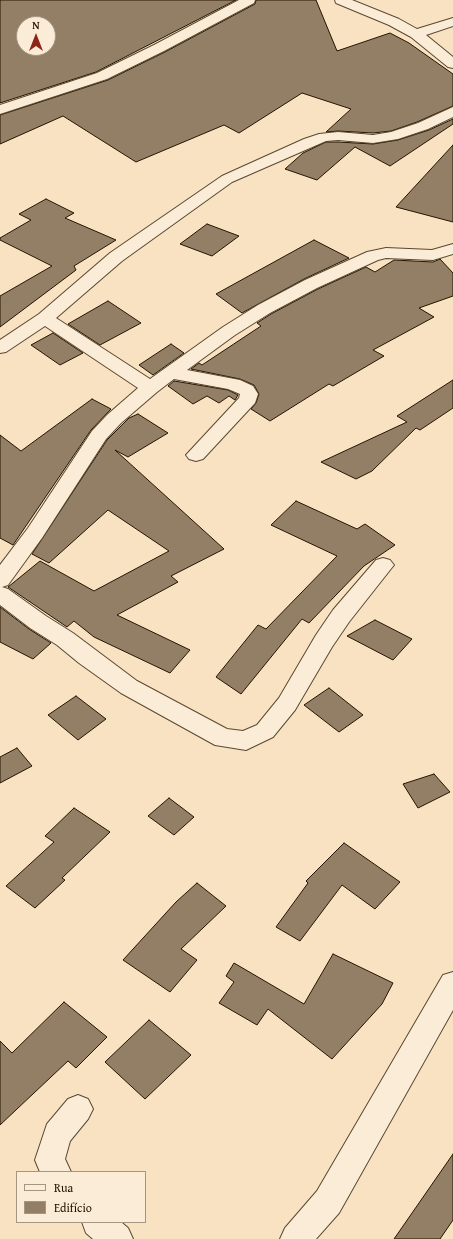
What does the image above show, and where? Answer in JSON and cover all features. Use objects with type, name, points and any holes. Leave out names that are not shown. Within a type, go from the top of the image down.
[{"type":"street","points":[[0,110],[102,76],[159,48],[249,0]]},
{"type":"street","points":[[341,0],[394,22],[416,34],[453,64]]},
{"type":"street","points":[[416,34],[453,22]]},
{"type":"street","points":[[0,348],[45,318],[116,257],[188,205],[227,180],[309,142],[324,137],[338,136],[373,139],[393,136],[422,126],[453,111]]},
{"type":"street","points":[[0,580],[35,533],[99,435],[114,419],[150,388],[229,331],[264,309],[311,284],[373,256],[386,253],[433,255],[453,249]]},
{"type":"street","points":[[45,318],[150,388]]},
{"type":"street","points":[[171,373],[209,378],[233,384],[246,390],[249,394],[248,399],[196,455]]},
{"type":"street","points":[[0,594],[25,613],[65,639],[129,687],[223,738],[246,741],[264,731],[287,704],[337,622],[383,565]]},
{"type":"street","points":[[296,1239],[328,1202],[453,984]]},
{"type":"street","points":[[56,1171],[50,1160],[57,1134],[78,1110]]},
{"type":"street","points":[[98,1223],[117,1239]]},
{"type":"building","points":[[0,0],[236,0],[96,72],[0,103]]},
{"type":"building","points":[[256,0],[316,0],[337,51],[390,33],[409,43],[453,74],[453,106],[417,122],[391,131],[373,133],[338,131],[326,132],[351,109],[302,93],[239,133],[224,125],[136,162],[63,116],[0,144],[0,115],[108,80],[165,52],[255,4]]},
{"type":"building","points":[[453,119],[453,124],[390,166],[355,147],[317,180],[285,169],[303,153],[326,142],[373,144],[398,140],[429,130]]},
{"type":"building","points":[[453,145],[453,222],[396,207]]},
{"type":"building","points":[[46,199],[74,213],[65,218],[116,240],[74,266],[76,270],[0,327],[0,296],[52,266],[0,240],[0,238],[31,220],[19,214]]},
{"type":"building","points":[[207,224],[239,236],[212,256],[180,244]]},
{"type":"building","points":[[314,240],[349,258],[304,279],[242,313],[216,294]]},
{"type":"building","points":[[440,259],[453,273],[453,296],[419,308],[434,317],[373,350],[384,356],[333,386],[329,384],[270,421],[251,409],[256,403],[259,394],[254,385],[240,379],[191,369],[199,363],[202,365],[261,326],[257,323],[271,314],[318,289],[366,267],[375,272],[394,260],[433,262]]},
{"type":"building","points":[[108,301],[141,323],[100,345],[68,324]]},
{"type":"building","points":[[53,333],[83,353],[60,365],[31,345]]},
{"type":"building","points":[[171,344],[184,353],[153,375],[139,365]]},
{"type":"building","points":[[453,380],[453,408],[420,430],[416,428],[372,471],[356,479],[321,462],[407,422],[397,416]]},
{"type":"building","points":[[174,381],[228,390],[238,395],[235,400],[229,396],[219,403],[207,396],[193,404],[168,386]]},
{"type":"building","points":[[92,399],[111,409],[91,430],[13,545],[0,538],[0,435],[21,451]]},
{"type":"building","points":[[138,414],[168,433],[128,457],[115,450],[224,549],[171,576],[178,582],[117,615],[190,650],[170,673],[94,637],[74,621],[67,627],[8,587],[40,561],[94,591],[169,551],[108,510],[49,563],[32,554],[107,440],[129,418]]},
{"type":"building","points":[[296,501],[357,529],[365,524],[395,545],[364,566],[309,623],[302,619],[241,694],[216,677],[258,625],[266,629],[337,556],[271,525]]},
{"type":"building","points":[[0,607],[29,629],[51,643],[33,659],[0,642]]},
{"type":"building","points":[[375,620],[412,639],[393,660],[347,636]]},
{"type":"building","points":[[329,688],[363,715],[339,732],[304,705]]},
{"type":"building","points":[[76,696],[106,719],[78,740],[48,715]]},
{"type":"building","points":[[17,748],[32,766],[0,783],[0,757]]},
{"type":"building","points":[[434,774],[450,792],[418,808],[403,784]]},
{"type":"building","points":[[169,798],[194,817],[174,835],[148,816]]},
{"type":"building","points":[[74,808],[110,832],[62,878],[65,880],[35,908],[6,886],[54,842],[45,836]]},
{"type":"building","points":[[344,843],[400,882],[375,909],[342,885],[300,941],[276,927],[308,883],[306,881]]},
{"type":"building","points":[[197,883],[226,906],[181,949],[197,960],[170,992],[123,960],[176,902]]},
{"type":"building","points":[[333,954],[393,983],[382,1004],[332,1059],[268,1009],[257,1025],[219,1003],[234,982],[226,976],[234,963],[304,1004]]},
{"type":"building","points":[[64,1002],[107,1037],[76,1068],[68,1061],[0,1125],[0,1041],[12,1053]]},
{"type":"building","points":[[149,1020],[191,1055],[145,1099],[105,1062]]},
{"type":"building","points":[[453,1154],[453,1220],[440,1239],[394,1239]]}]
